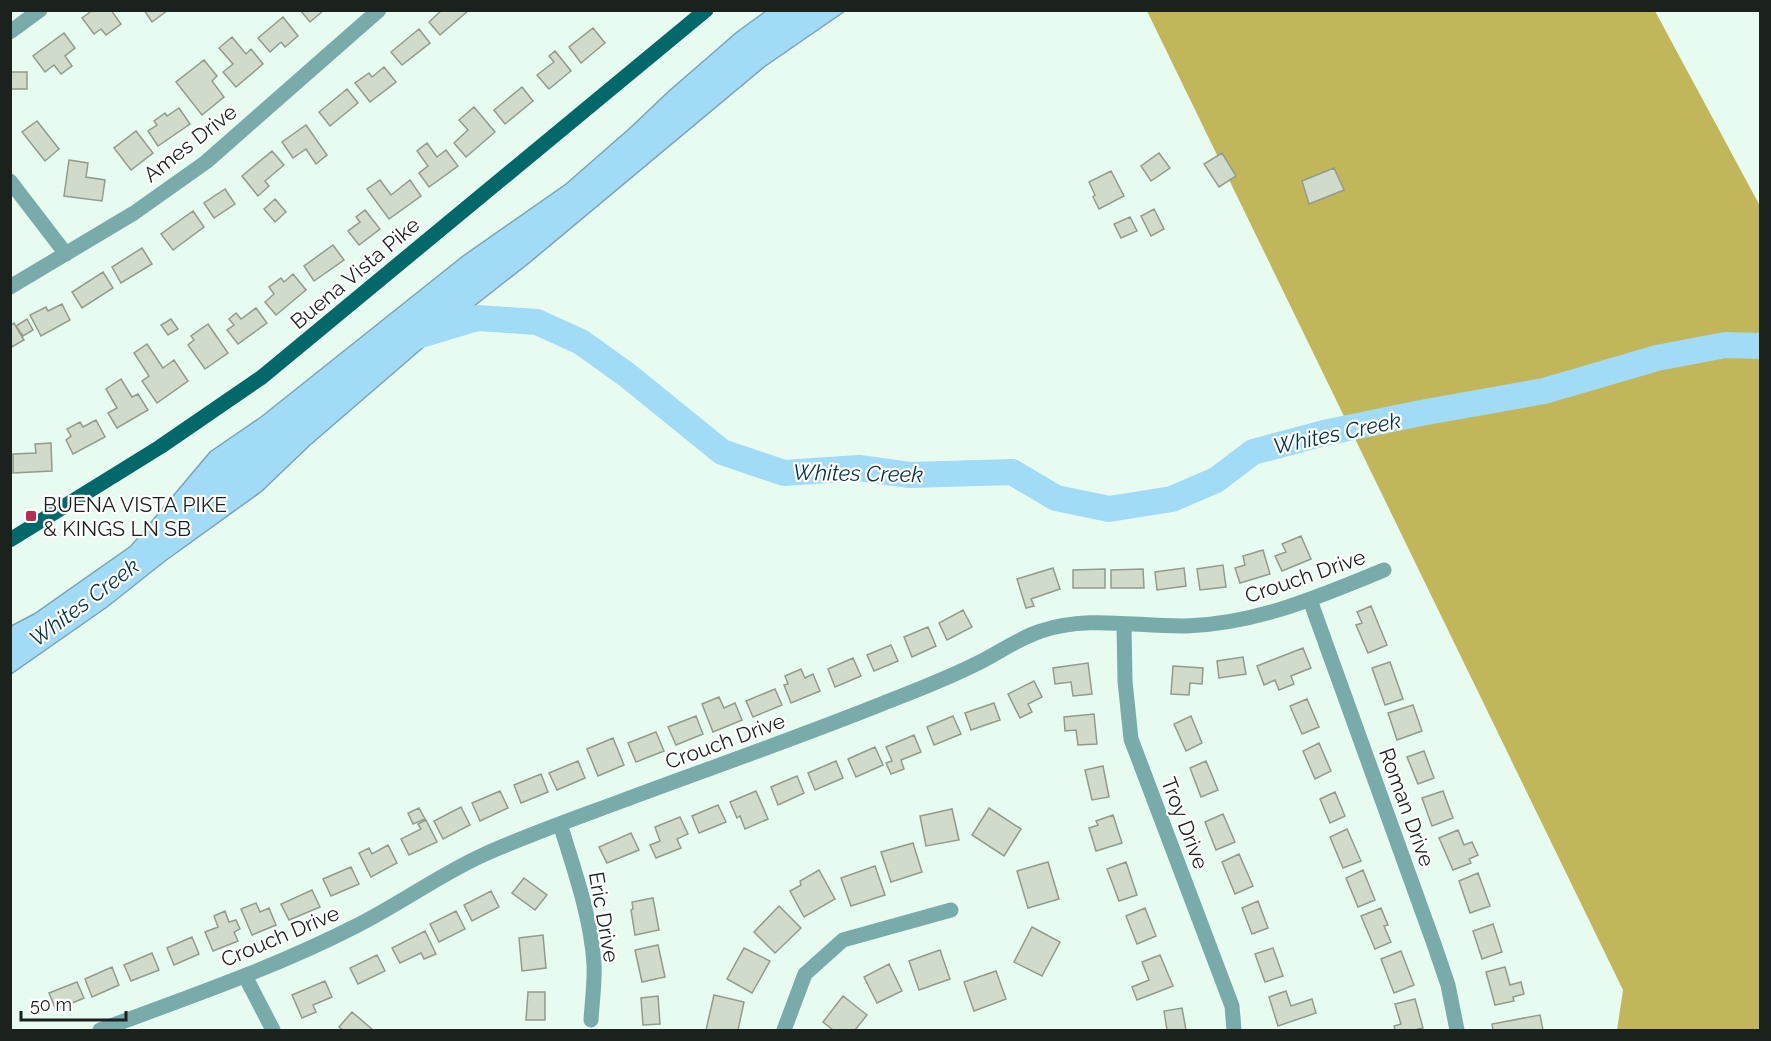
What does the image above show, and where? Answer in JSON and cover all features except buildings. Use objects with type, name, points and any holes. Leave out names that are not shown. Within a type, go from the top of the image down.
[{"type":"main road","name":"Buena Vista Pike","points":[[10,540],[160,447],[262,377],[706,10]]},
{"type":"street","points":[[10,32],[40,10]]},
{"type":"street","name":"Ames Drive","points":[[10,286],[134,213],[206,162],[379,10]]},
{"type":"street","points":[[10,181],[66,254]]},
{"type":"street","name":"Crouch Drive","points":[[100,1030],[245,976],[356,927],[436,879],[481,856],[948,678],[1027,636],[1061,626],[1096,623],[1186,626],[1249,620],[1310,600],[1384,570]]},
{"type":"street","name":"Roman Drive","points":[[1310,600],[1441,965],[1457,1030]]},
{"type":"street","name":"Troy Drive","points":[[1124,624],[1125,681],[1131,739],[1232,1006],[1234,1030]]},
{"type":"street","name":"Eric Drive","points":[[560,824],[576,873],[590,937],[594,965],[591,1020]]},
{"type":"street","points":[[784,1030],[805,974],[843,940],[951,910]]},
{"type":"street","points":[[245,976],[273,1030]]},
{"type":"shaded area","points":[[1147,11],[1655,11],[1760,206],[1760,1030],[1617,1030],[1623,990]]},
{"type":"water","points":[[766,11],[845,11],[764,67],[529,263],[441,332],[310,445],[262,491],[165,561],[107,607],[11,674],[11,626],[34,614],[131,546],[210,452],[261,417],[463,256],[566,184],[737,32]]},
{"type":"waterway","name":"Whites Creek","points":[[417,336],[477,318],[537,322],[581,342],[627,375],[722,452],[784,473],[859,468],[910,475],[1012,472],[1056,498],[1109,509],[1172,499],[1216,480],[1253,452],[1324,433],[1544,391],[1657,358],[1725,345],[1760,346]]},
{"type":"place","name":"BUENA VISTA PIKE & KINGS LN SB","points":[[31,516]]}]
